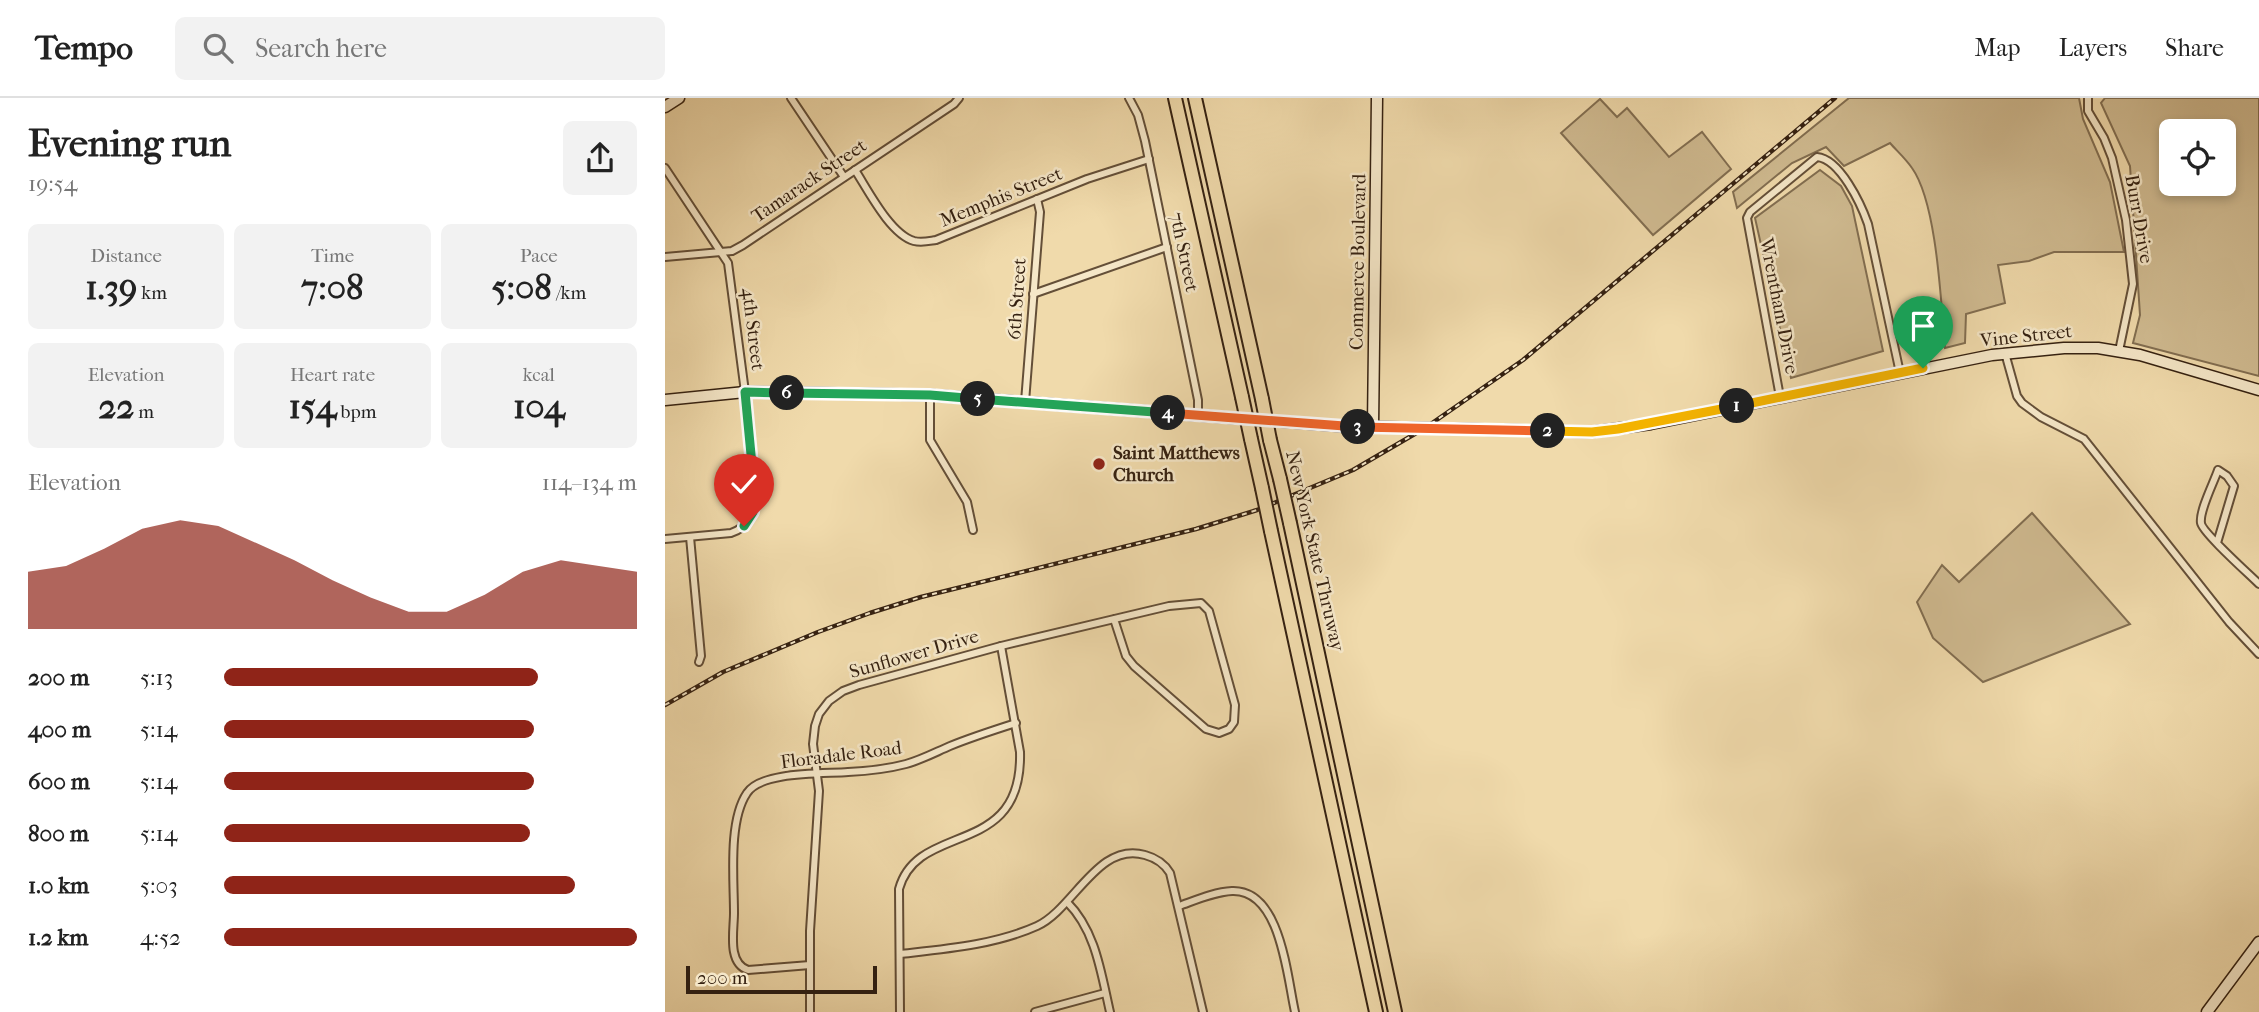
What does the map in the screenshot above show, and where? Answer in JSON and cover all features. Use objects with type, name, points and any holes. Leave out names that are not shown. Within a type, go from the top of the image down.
[{"type":"highway","name":"New York State Thruway","points":[[1175,98],[1376,1012]]},
{"type":"highway","name":"New York State Thruway","points":[[1195,98],[1395,1012]]},
{"type":"street","points":[[665,107],[679,98]]},
{"type":"street","points":[[791,98],[844,177]]},
{"type":"street","name":"Tamarack Street","points":[[665,257],[732,251],[959,98]]},
{"type":"street","name":"7th Street","points":[[1129,98],[1137,115],[1149,159],[1198,400],[1198,416]]},
{"type":"street","name":"Commerce Boulevard","points":[[1373,427],[1377,98]]},
{"type":"street","name":"Burr Drive","points":[[2088,98],[2088,111],[2112,158],[2126,220],[2133,284],[2119,351]]},
{"type":"street","name":"Wrentham Drive","points":[[1780,397],[1747,218],[1750,212],[1817,157],[1827,160],[1852,188],[1862,206],[1900,373]]},
{"type":"street","name":"Memphis Street","points":[[855,170],[897,231],[911,240],[921,242],[936,240],[1037,198],[1149,159]]},
{"type":"street","name":"4th Street","points":[[665,168],[728,263],[754,486],[753,512],[739,530],[690,537]]},
{"type":"street","name":"6th Street","points":[[1025,402],[1039,212],[1037,198]]},
{"type":"street","points":[[1033,294],[1167,247]]},
{"type":"street","name":"Vine Street","points":[[665,400],[745,392],[930,395],[1373,427],[1592,432],[1651,424],[2005,353],[2064,348],[2119,351],[2259,390]]},
{"type":"street","points":[[2005,353],[2017,396],[2022,403],[2041,417],[2084,439],[2229,622],[2259,654]]},
{"type":"street","points":[[930,395],[930,440],[967,502],[973,530]]},
{"type":"street","points":[[2217,543],[2234,486],[2227,476],[2218,470],[2202,513],[2201,523],[2204,530],[2217,543],[2259,584]]},
{"type":"street","points":[[665,539],[690,537],[701,656],[699,662]]},
{"type":"street","name":"Sunflower Drive","points":[[810,1012],[819,790],[813,744],[819,714],[829,701],[843,691],[859,685],[1001,646],[1114,619],[1193,602],[1207,607],[1235,705],[1234,722],[1229,729],[1219,733],[1206,729],[1144,676],[1126,656],[1114,619]]},
{"type":"street","points":[[900,1012],[899,889],[902,876],[909,866],[921,857],[990,825],[1012,799],[1021,769],[1016,723],[1001,646]]},
{"type":"street","name":"Floradale Road","points":[[810,965],[748,970],[736,961],[735,839],[741,803],[751,787],[770,779],[876,770],[908,763],[1016,723]]},
{"type":"street","points":[[900,954],[976,944],[1024,931],[1053,916],[1094,871],[1109,859],[1139,853],[1162,863],[1167,869],[1179,906],[1203,1012]]},
{"type":"street","points":[[1179,906],[1233,891],[1257,899],[1274,920],[1296,1012]]},
{"type":"street","points":[[1067,902],[1086,925],[1097,956],[1110,1012]]},
{"type":"street","points":[[2207,1012],[2259,942]]},
{"type":"street","points":[[1035,1012],[1105,993]]},
{"type":"shaded area","points":[[1849,98],[2079,98],[2083,119],[2110,182],[2124,252],[2054,252],[2029,261],[1998,265],[2005,303],[1966,314],[1965,343],[1945,348],[1936,254],[1927,205],[1912,168],[1890,143],[1844,166],[1826,147],[1792,163],[1737,208],[1733,192]]},
{"type":"shaded area","points":[[2105,98],[2259,98],[2259,376],[2133,343],[2140,315],[2130,166],[2101,103]]},
{"type":"shaded area","points":[[1600,99],[1617,117],[1627,108],[1669,157],[1702,132],[1731,169],[1653,235],[1561,133]]},
{"type":"shaded area","points":[[1820,170],[1841,186],[1852,206],[1883,351],[1791,378],[1755,218]]},
{"type":"shaded area","points":[[2032,513],[2130,624],[1983,682],[1933,638],[1917,602],[1942,565],[1959,582]]},
{"type":"railway","points":[[665,705],[723,672],[870,613],[921,597],[1196,529],[1257,510],[1353,470],[1425,428],[1523,360],[1835,98]]},
{"type":"place","name":"Saint Matthews Church","points":[[1099,464]]},
{"type":"route","points":[[744,526],[753,512],[755,496],[745,392],[930,395],[1339,426],[1592,432],[1651,424],[1923,368]]}]
